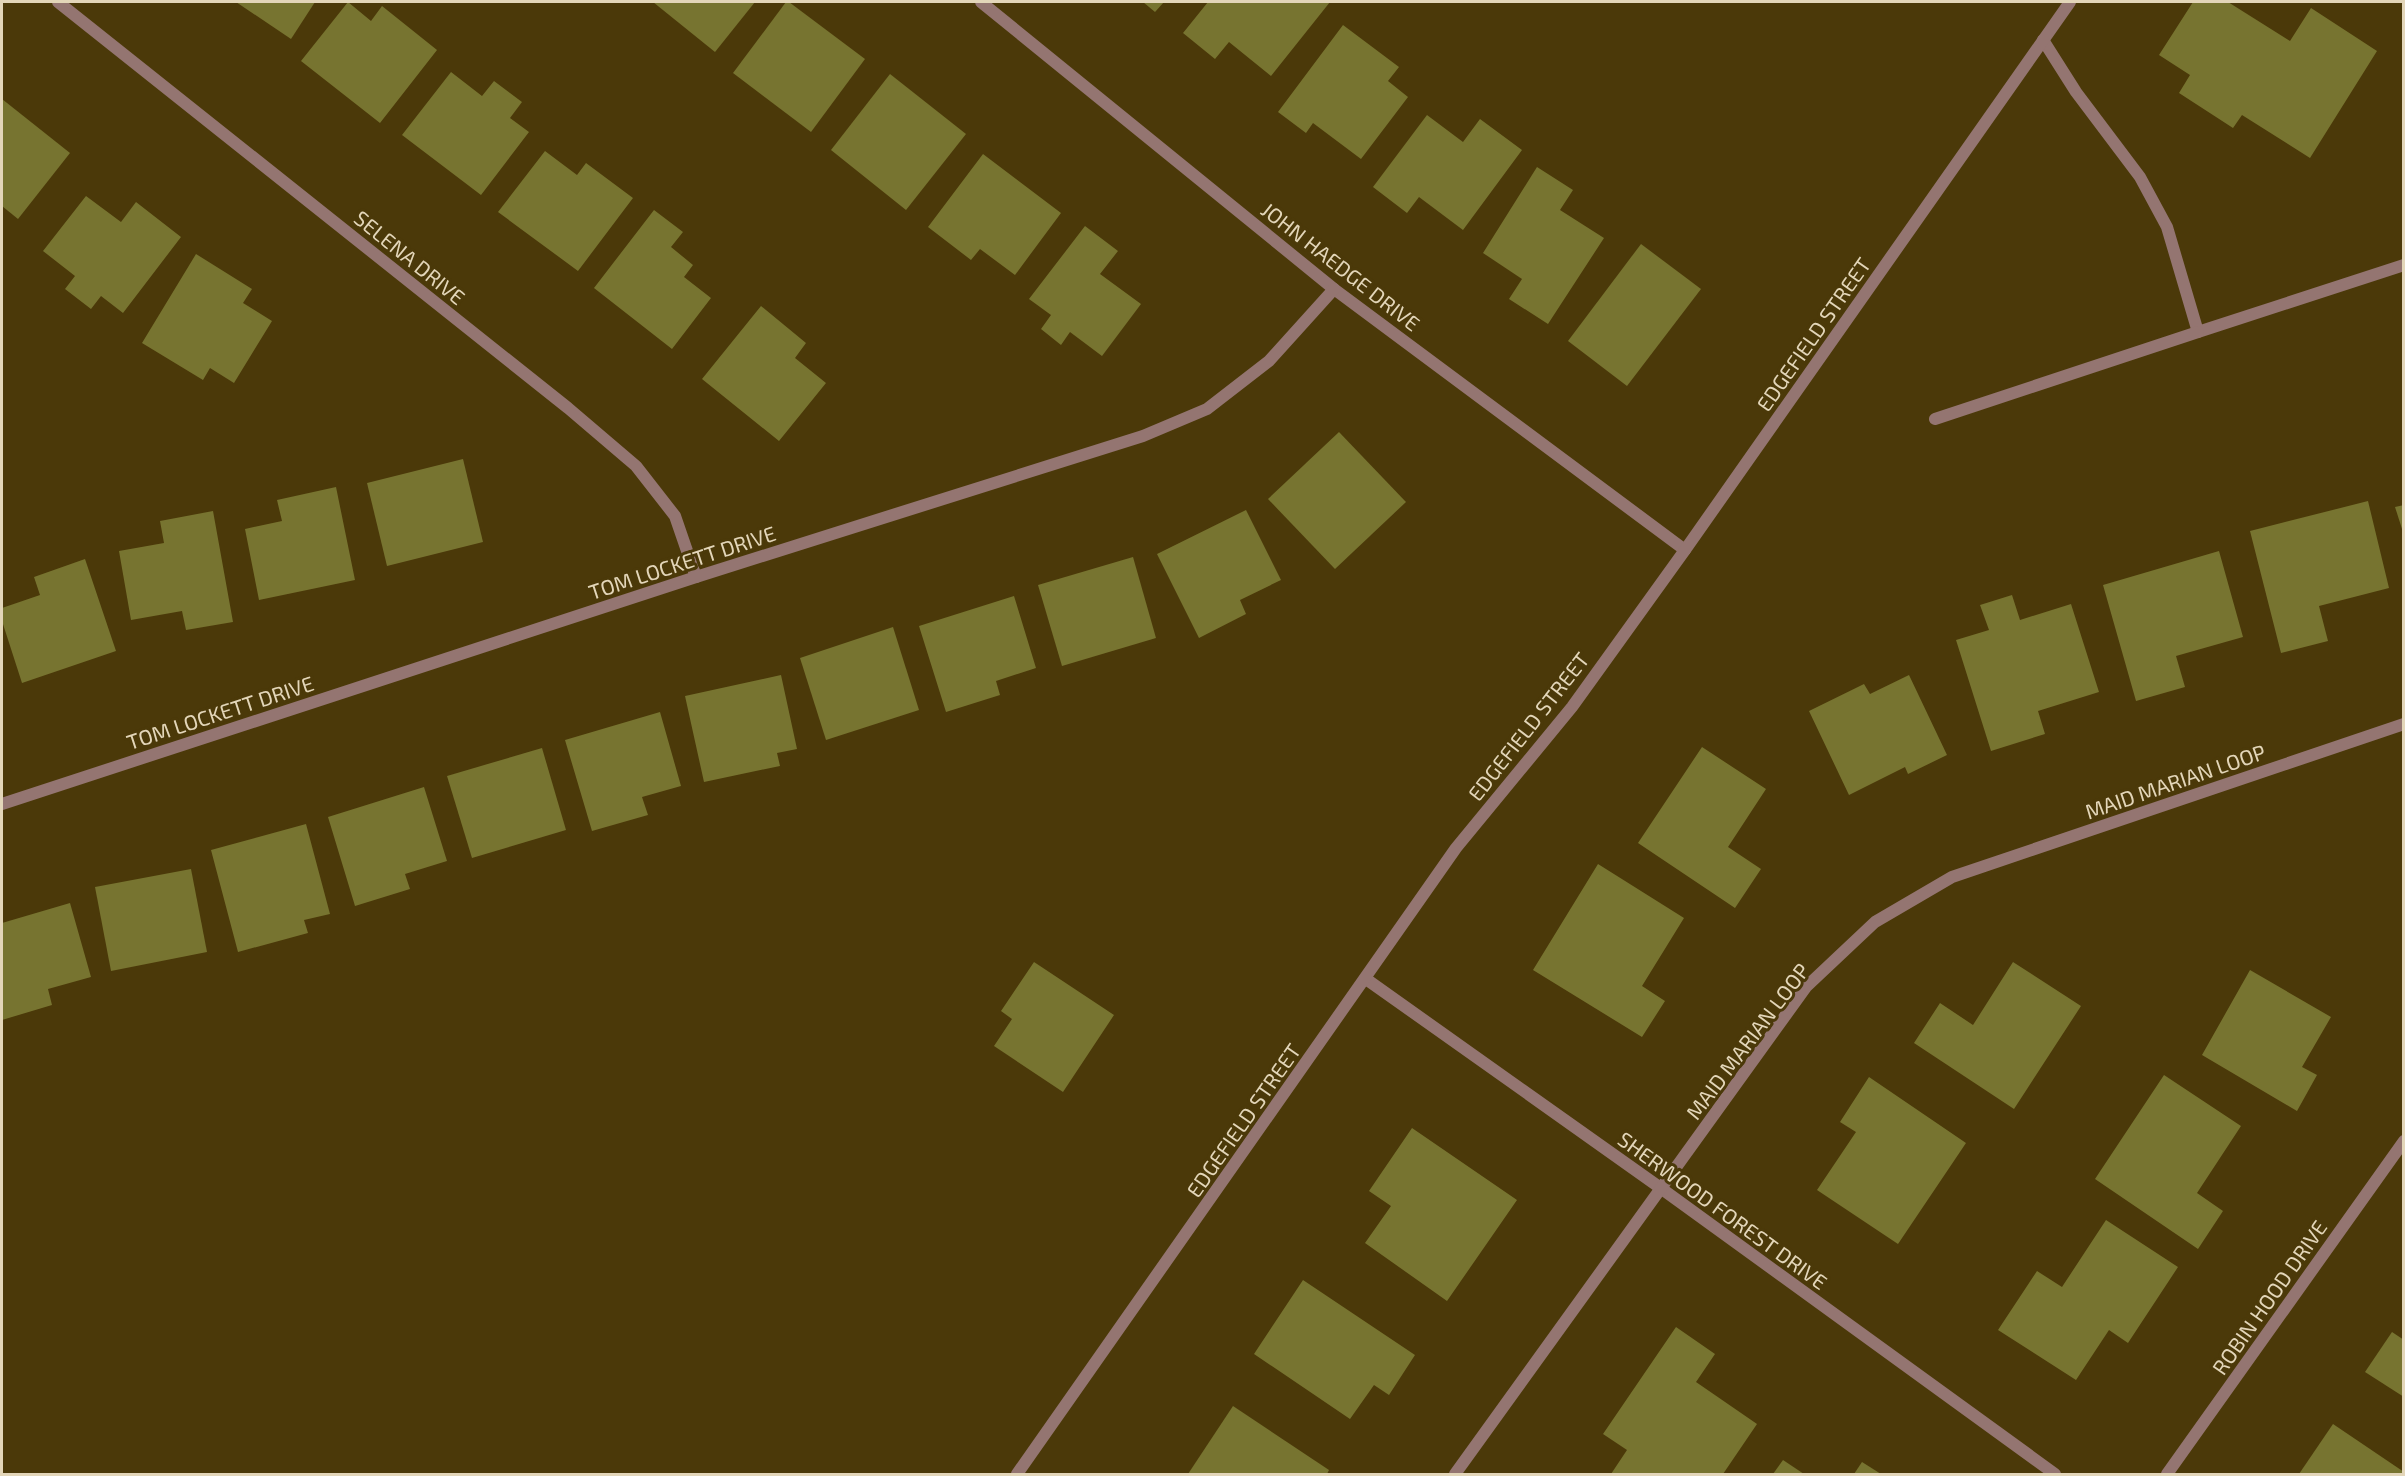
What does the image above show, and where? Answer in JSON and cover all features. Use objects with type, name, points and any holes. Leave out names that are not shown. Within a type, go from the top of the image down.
[{"type":"street","name":"SELENA DRIVE","points":[[58,2],[568,408],[636,466],[675,516],[696,577]]},
{"type":"street","name":"JOHN HAEDGE DRIVE","points":[[981,2],[1334,289],[1685,550]]},
{"type":"street","name":"EDGEFIELD STREET","points":[[1017,1474],[1456,848],[1572,707],[2070,2]]},
{"type":"street","points":[[2043,40],[2076,92],[2140,177],[2167,227],[2198,332]]},
{"type":"street","points":[[1935,419],[2403,265]]},
{"type":"street","name":"TOM LOCKETT DRIVE","points":[[2,804],[696,577],[1143,436],[1207,409],[1269,361],[1334,289]]},
{"type":"street","name":"MAID MARIAN LOOP","points":[[1455,1474],[1806,987],[1875,922],[1952,878],[2403,724]]},
{"type":"street","name":"SHERWOOD FOREST DRIVE","points":[[1366,979],[1662,1189],[2055,1474]]},
{"type":"street","name":"ROBIN HOOD DRIVE","points":[[2167,1474],[2403,1141]]},
{"type":"building","points":[[236,2],[315,2],[291,39]]},
{"type":"building","points":[[348,2],[371,21],[382,6],[437,50],[380,123],[301,61]]},
{"type":"building","points":[[653,2],[755,2],[715,52]]},
{"type":"building","points":[[786,2],[865,59],[811,132],[733,73]]},
{"type":"building","points":[[1143,2],[1164,2],[1155,12]]},
{"type":"building","points":[[1208,2],[1330,2],[1271,76],[1229,42],[1215,59],[1183,33]]},
{"type":"building","points":[[2193,2],[2228,2],[2290,41],[2311,8],[2377,51],[2310,158],[2242,115],[2233,128],[2179,93],[2190,75],[2159,55]]},
{"type":"building","points":[[1343,25],[1399,67],[1388,81],[1408,97],[1361,159],[1313,123],[1306,133],[1278,112]]},
{"type":"building","points":[[451,72],[482,96],[494,81],[522,102],[510,118],[529,132],[481,195],[402,135]]},
{"type":"building","points":[[890,74],[966,134],[906,210],[831,150]]},
{"type":"building","points":[[2,99],[70,153],[18,219],[2,206]]},
{"type":"building","points":[[1427,115],[1463,142],[1480,119],[1522,150],[1463,230],[1419,197],[1407,213],[1373,187]]},
{"type":"building","points":[[545,151],[577,175],[586,163],[633,198],[578,271],[498,212]]},
{"type":"building","points":[[983,154],[1061,213],[1015,275],[980,249],[971,260],[928,227]]},
{"type":"building","points":[[1537,167],[1573,190],[1560,210],[1604,238],[1548,324],[1509,299],[1522,279],[1483,253]]},
{"type":"building","points":[[86,196],[121,222],[136,202],[181,237],[123,313],[101,296],[91,309],[65,289],[75,276],[43,251]]},
{"type":"building","points":[[654,210],[683,232],[671,247],[693,265],[684,277],[711,298],[672,349],[594,288]]},
{"type":"building","points":[[1085,226],[1118,251],[1100,274],[1141,304],[1102,356],[1070,332],[1061,345],[1041,329],[1051,315],[1029,299]]},
{"type":"building","points":[[1641,244],[1701,289],[1627,386],[1568,341]]},
{"type":"building","points":[[196,254],[252,289],[243,303],[272,321],[234,383],[210,368],[203,380],[142,343]]},
{"type":"building","points":[[761,306],[806,343],[795,358],[826,383],[779,441],[702,379]]},
{"type":"building","points":[[1339,432],[1406,502],[1335,569],[1268,499]]},
{"type":"building","points":[[463,459],[483,542],[387,566],[367,483]]},
{"type":"building","points":[[336,487],[355,580],[259,600],[245,529],[282,521],[277,500]]},
{"type":"building","points":[[2368,501],[2389,588],[2319,606],[2328,641],[2281,653],[2250,531]]},
{"type":"building","points":[[2404,505],[2404,532],[2403,532],[2395,507]]},
{"type":"building","points":[[1246,510],[1281,580],[1240,600],[1246,614],[1199,638],[1157,554]]},
{"type":"building","points":[[213,511],[233,622],[186,630],[182,611],[131,620],[119,551],[164,543],[160,521]]},
{"type":"building","points":[[2219,551],[2243,637],[2176,656],[2185,687],[2136,701],[2103,585]]},
{"type":"building","points":[[1133,557],[1156,638],[1062,666],[1038,585]]},
{"type":"building","points":[[85,559],[116,651],[22,683],[2,621],[2,608],[40,595],[34,577]]},
{"type":"building","points":[[2012,595],[2020,620],[2071,604],[2099,692],[2038,711],[2045,734],[1991,751],[1956,640],[1989,630],[1980,605]]},
{"type":"building","points":[[1014,596],[1036,668],[996,681],[1000,695],[946,712],[919,626]]},
{"type":"building","points":[[893,627],[919,710],[826,740],[800,658]]},
{"type":"building","points":[[781,675],[797,749],[777,753],[780,766],[704,782],[685,696]]},
{"type":"building","points":[[1909,675],[1947,755],[1908,774],[1905,767],[1849,795],[1809,711],[1864,684],[1870,694]]},
{"type":"building","points":[[660,712],[681,786],[642,797],[648,815],[592,831],[565,740]]},
{"type":"building","points":[[1702,747],[1766,789],[1728,847],[1761,869],[1735,908],[1638,843]]},
{"type":"building","points":[[542,748],[566,830],[472,858],[447,776]]},
{"type":"building","points":[[424,787],[447,861],[405,874],[410,889],[355,906],[328,817]]},
{"type":"building","points":[[306,824],[330,914],[304,920],[308,933],[238,952],[211,850]]},
{"type":"building","points":[[1598,864],[1684,918],[1642,986],[1665,1001],[1642,1037],[1533,970]]},
{"type":"building","points":[[191,869],[207,952],[111,971],[95,887]]},
{"type":"building","points":[[70,903],[91,977],[48,989],[52,1005],[2,1020],[2,923]]},
{"type":"building","points":[[1034,962],[1114,1015],[1063,1092],[994,1046],[1012,1019],[1001,1011]]},
{"type":"building","points":[[2013,962],[2081,1006],[2014,1109],[1914,1043],[1940,1003],[1973,1025]]},
{"type":"building","points":[[2250,970],[2331,1017],[2302,1067],[2317,1075],[2297,1111],[2202,1055]]},
{"type":"building","points":[[2164,1075],[2241,1126],[2197,1193],[2223,1211],[2198,1249],[2095,1179]]},
{"type":"building","points":[[1869,1077],[1966,1143],[1898,1244],[1817,1190],[1856,1132],[1840,1122]]},
{"type":"building","points":[[1412,1128],[1517,1200],[1447,1301],[1365,1243],[1391,1206],[1369,1191]]},
{"type":"building","points":[[2106,1220],[2178,1267],[2128,1343],[2109,1330],[2076,1380],[1998,1330],[2037,1271],[2062,1287]]},
{"type":"building","points":[[1303,1280],[1415,1355],[1389,1395],[1374,1385],[1350,1419],[1254,1354]]},
{"type":"building","points":[[1676,1327],[1715,1354],[1696,1382],[1757,1424],[1723,1474],[1611,1474],[1627,1450],[1603,1434]]},
{"type":"building","points":[[2392,1332],[2404,1340],[2404,1397],[2365,1372]]},
{"type":"building","points":[[1233,1406],[1329,1470],[1327,1474],[1188,1474]]},
{"type":"building","points":[[2333,1424],[2404,1472],[2404,1474],[2299,1474]]},
{"type":"building","points":[[1783,1460],[1804,1474],[1773,1474]]},
{"type":"building","points":[[1862,1462],[1881,1474],[1854,1474]]}]
